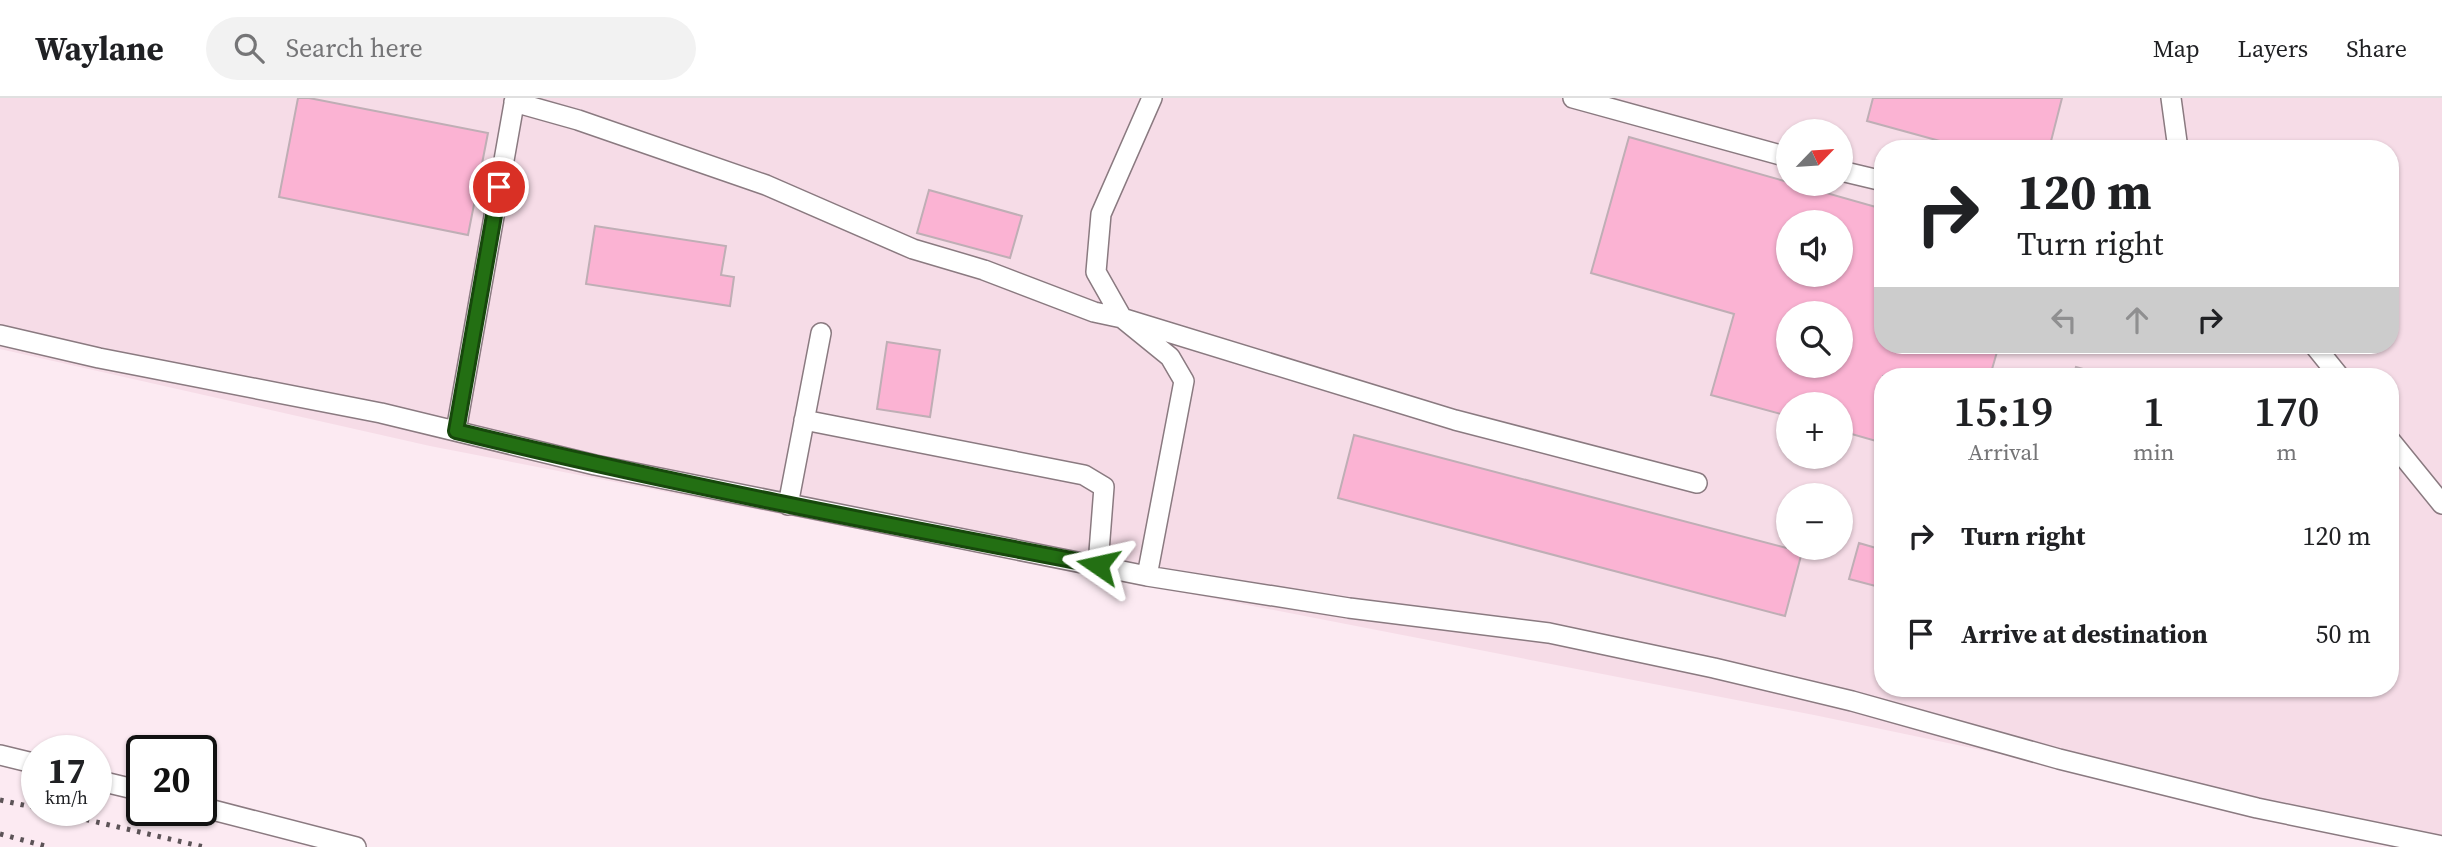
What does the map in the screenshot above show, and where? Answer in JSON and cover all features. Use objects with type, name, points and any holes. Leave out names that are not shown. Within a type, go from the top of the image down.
[{"type":"lane","points":[[1147,576],[1184,381],[1170,357],[1122,318],[1096,272],[1101,214],[1152,98]]},
{"type":"lane","points":[[1573,98],[1776,154]]},
{"type":"lane","points":[[2171,98],[2177,140]]},
{"type":"lane","points":[[456,431],[514,100],[766,185],[913,248],[984,270],[1094,312],[1122,318],[1455,420],[1697,483]]},
{"type":"lane","points":[[1853,174],[1874,179]]},
{"type":"lane","points":[[788,505],[821,333]]},
{"type":"lane","points":[[0,335],[99,358],[381,413],[595,465],[1147,576],[1349,608],[1549,633],[1852,701],[2059,759],[2257,808],[2442,846]]},
{"type":"lane","points":[[2321,354],[2333,368]]},
{"type":"lane","points":[[804,420],[1084,475],[1104,486],[1098,565]]},
{"type":"lane","points":[[2399,451],[2442,504]]},
{"type":"lane","points":[[0,755],[21,760]]},
{"type":"lane","points":[[217,811],[356,847]]},
{"type":"shaded area","points":[[0,98],[2442,98],[2442,846],[1814,715],[430,446],[0,349]]},
{"type":"building","points":[[298,98],[488,133],[468,235],[279,197]]},
{"type":"building","points":[[1873,98],[2062,98],[2051,140],[1936,140],[1867,121]]},
{"type":"building","points":[[1629,137],[1776,179],[1776,196],[1837,196],[1874,206],[1874,354],[1996,354],[1992,368],[1874,368],[1874,440],[1853,434],[1853,392],[1776,392],[1776,413],[1711,395],[1734,314],[1591,273]]},
{"type":"building","points":[[929,190],[1022,216],[1010,258],[917,233]]},
{"type":"building","points":[[595,226],[726,246],[721,275],[734,277],[730,306],[586,284]]},
{"type":"building","points":[[887,342],[940,350],[930,417],[877,409]]},
{"type":"building","points":[[1354,435],[1776,545],[1776,560],[1800,560],[1785,616],[1338,498]]},
{"type":"building","points":[[1859,543],[1874,547],[1874,586],[1849,579]]},
{"type":"railway","points":[[0,800],[21,805]]},
{"type":"railway","points":[[112,826],[204,847]]},
{"type":"railway","points":[[0,834],[49,847]]},
{"type":"route","points":[[499,187],[456,431],[595,465],[870,522],[1098,565]]}]
